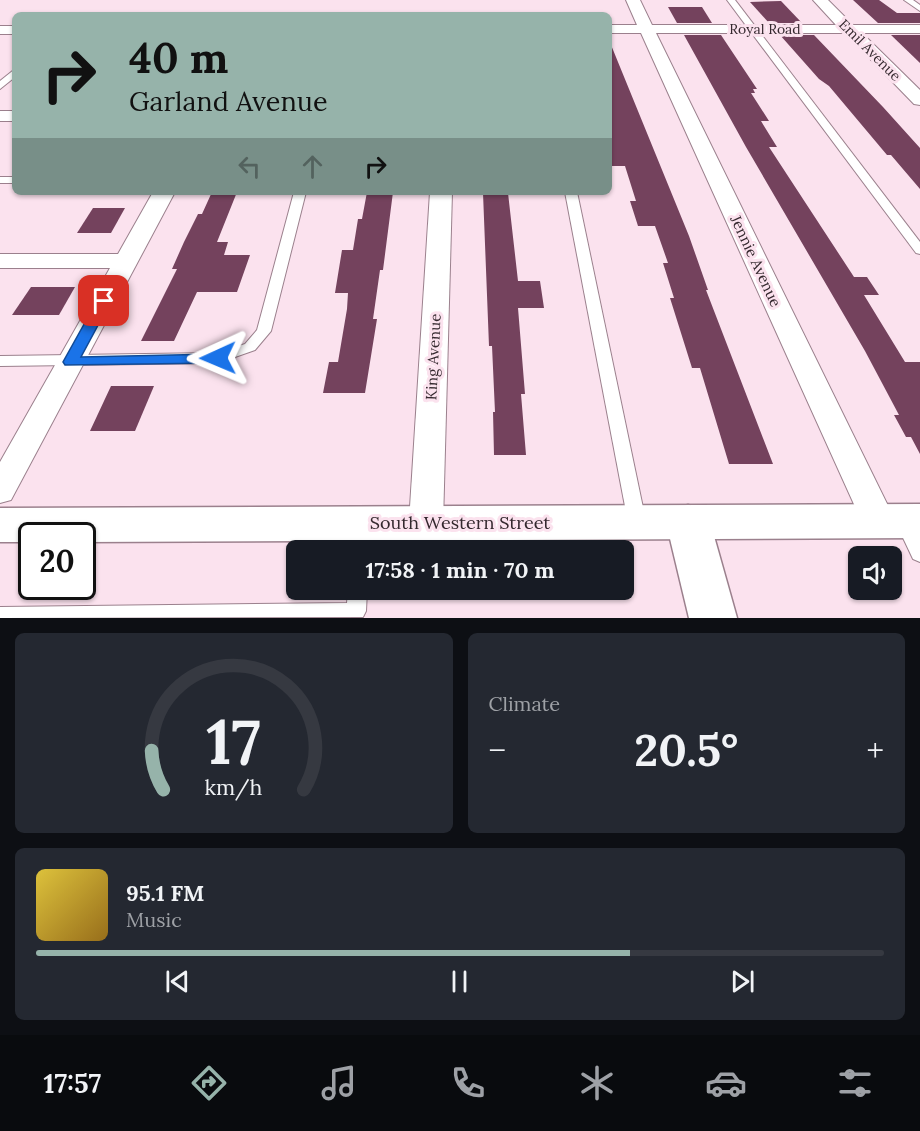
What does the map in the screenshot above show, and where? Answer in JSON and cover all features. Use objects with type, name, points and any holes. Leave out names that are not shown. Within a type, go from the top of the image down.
[{"type":"main road","name":"South Western Street","points":[[0,525],[364,537],[426,523],[688,522],[906,530]]},
{"type":"main road","points":[[688,522],[713,618]]},
{"type":"street","name":"Jennie Avenue","points":[[633,0],[906,530]]},
{"type":"street","name":"Emil Avenue","points":[[820,0],[920,100]]},
{"type":"street","name":"Royal Road","points":[[612,29],[920,29]]},
{"type":"street","points":[[0,491],[162,195]]},
{"type":"street","name":"King Avenue","points":[[426,523],[441,195]]},
{"type":"street","points":[[0,261],[126,261]]},
{"type":"lane","points":[[731,0],[920,250]]},
{"type":"lane","points":[[909,0],[920,9]]},
{"type":"lane","points":[[0,86],[12,69]]},
{"type":"lane","points":[[0,361],[71,362],[218,358],[250,347],[264,331],[299,195]]},
{"type":"lane","points":[[573,195],[638,522]]},
{"type":"lane","points":[[0,616],[360,614]]},
{"type":"building","points":[[853,0],[879,0],[897,13],[920,13],[920,23],[878,23]]},
{"type":"building","points":[[781,1],[802,23],[769,23],[750,2]]},
{"type":"building","points":[[668,7],[702,7],[712,23],[677,23]]},
{"type":"building","points":[[684,35],[721,35],[757,89],[753,89],[755,93],[751,93],[769,121],[761,121],[777,147],[769,147],[854,277],[867,277],[879,295],[864,295],[905,362],[920,362],[920,454],[911,437],[906,437],[894,415],[899,415],[865,351],[746,147]]},
{"type":"building","points":[[780,35],[814,35],[883,107],[920,148],[920,189],[891,155],[887,155],[829,86],[819,79]]},
{"type":"building","points":[[891,35],[920,35],[920,63]]},
{"type":"building","points":[[612,47],[689,236],[708,290],[706,290],[773,464],[729,464],[700,368],[692,368],[670,298],[674,298],[663,263],[668,263],[655,226],[638,226],[630,201],[636,201],[625,166],[612,166]]},
{"type":"building","points":[[211,195],[236,195],[217,242],[228,242],[224,255],[250,255],[237,292],[197,292],[174,341],[141,341],[177,269],[172,269],[184,242],[198,214],[202,214]]},
{"type":"building","points":[[366,195],[393,195],[383,270],[380,270],[373,319],[377,319],[365,393],[323,393],[329,362],[338,362],[347,309],[348,293],[335,293],[342,250],[353,250],[358,219],[362,219]]},
{"type":"building","points":[[483,195],[508,195],[518,281],[540,281],[544,308],[518,308],[525,394],[521,394],[526,455],[494,455],[492,346],[489,346]]},
{"type":"building","points":[[93,208],[125,208],[111,233],[77,233]]},
{"type":"building","points":[[31,287],[75,287],[59,315],[12,315]]},
{"type":"building","points":[[111,386],[154,386],[135,431],[90,431]]},
{"type":"route","points":[[104,301],[71,362],[218,358]]}]
